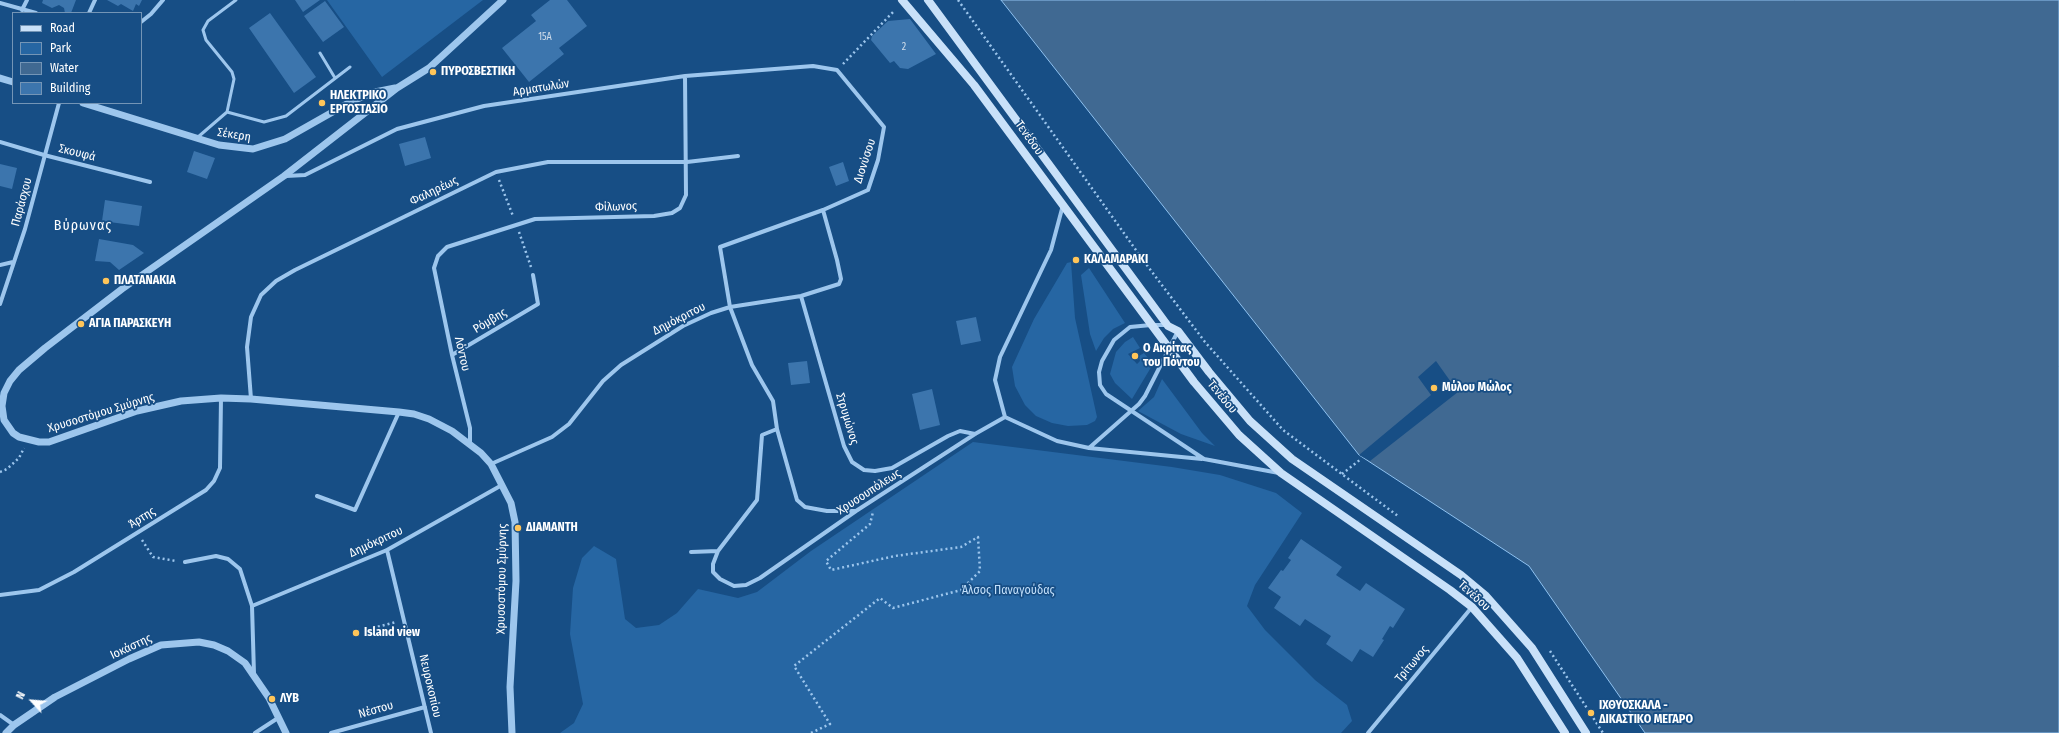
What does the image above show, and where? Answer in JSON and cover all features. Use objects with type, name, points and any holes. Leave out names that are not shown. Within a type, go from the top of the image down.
[{"type":"main road","name":"Τενέδου","points":[[928,0],[1168,326]]},
{"type":"main road","name":"Τενέδου","points":[[903,1],[974,85],[1151,325],[1220,414],[1257,453],[1281,473],[1450,590],[1472,608],[1517,658],[1565,733]]},
{"type":"main road","points":[[1168,326],[1178,330]]},
{"type":"main road","name":"Τενέδου","points":[[1178,330],[1209,372],[1234,402],[1274,444],[1292,459],[1461,575],[1485,595],[1532,648],[1586,733]]},
{"type":"street","points":[[22,10],[27,0]]},
{"type":"street","points":[[89,12],[95,0]]},
{"type":"street","points":[[142,21],[151,14],[163,0]]},
{"type":"street","name":"Χρυσοστόμου Σμύρνης","points":[[503,0],[429,68],[397,88],[284,176],[82,318],[24,365],[6,387],[2,399],[1,412],[8,427],[13,433],[27,440],[49,442],[137,411],[181,401],[221,398],[251,399],[399,412],[429,419],[452,431],[470,444],[491,464],[503,484],[511,503],[515,522],[516,552],[510,687],[512,733]]},
{"type":"street","points":[[0,4],[31,12]]},
{"type":"street","name":"Αρματωλών","points":[[284,176],[305,175],[397,129],[484,106],[685,76],[813,66],[837,70]]},
{"type":"street","name":"Διονύσου","points":[[730,307],[720,247],[823,210],[868,190],[884,138],[884,127],[837,70]]},
{"type":"street","name":"Φίλωνος","points":[[434,268],[438,256],[447,247],[535,219],[654,216],[672,213],[680,208],[686,195],[687,162],[685,76]]},
{"type":"street","points":[[0,78],[12,82]]},
{"type":"street","name":"Σέκερη","points":[[86,104],[219,145],[241,149],[264,148],[285,139],[352,101],[375,92],[397,88]]},
{"type":"street","name":"Παράσχου","points":[[0,304],[25,229],[59,104]]},
{"type":"street","name":"Σκουφά","points":[[0,142],[44,155],[150,182]]},
{"type":"street","name":"Φαληρέως","points":[[251,399],[247,347],[251,317],[262,295],[276,281],[294,270],[496,172],[548,162],[687,162],[738,156]]},
{"type":"street","points":[[1063,205],[1050,250],[1000,357],[995,380],[1005,417],[1057,441],[1088,448],[1204,459],[1281,473]]},
{"type":"street","name":"Δημόκριτου","points":[[491,464],[552,437],[569,424],[603,381],[621,365],[654,342],[683,326],[711,313],[730,307],[801,296],[832,288],[839,284],[841,279],[823,210]]},
{"type":"street","points":[[0,265],[13,262]]},
{"type":"street","name":"Λόντου","points":[[434,268],[452,355],[470,428],[470,444]]},
{"type":"street","name":"Ρόμβης","points":[[452,355],[538,304],[533,275]]},
{"type":"street","name":"Στρυμώνος","points":[[801,296],[844,446],[852,462],[864,470],[875,471],[892,468],[948,436],[960,431],[975,434]]},
{"type":"street","points":[[730,307],[752,365],[772,401],[777,429],[797,500],[805,507],[827,510],[856,511]]},
{"type":"street","points":[[1168,326],[1151,325],[1130,327],[1122,332],[1107,350],[1098,372],[1100,384],[1106,394],[1204,459]]},
{"type":"street","points":[[1088,448],[1145,396],[1178,330]]},
{"type":"street","name":"Άρτης","points":[[0,595],[40,590],[74,572],[206,490],[214,481],[220,468],[221,398]]},
{"type":"street","points":[[317,496],[355,510],[399,412]]},
{"type":"street","name":"Χρυσουπόλεως","points":[[777,429],[762,435],[757,500],[718,550],[713,564],[713,572],[720,579],[734,586],[746,585],[791,558],[856,511],[975,434],[1005,417]]},
{"type":"street","name":"Δημόκριτου","points":[[252,606],[387,550],[503,484]]},
{"type":"street","name":"Νευροκοπίου","points":[[387,550],[431,733]]},
{"type":"street","points":[[691,552],[718,550]]},
{"type":"street","points":[[185,562],[216,556],[228,559],[240,569],[252,606],[254,674]]},
{"type":"street","name":"Τρίτωνος","points":[[1368,733],[1472,608]]},
{"type":"street","name":"Ιοκάστης","points":[[6,733],[14,725],[55,698],[129,659],[161,645],[199,642],[214,645],[228,651],[245,663],[254,674],[286,733]]},
{"type":"street","name":"Νέστου","points":[[332,733],[425,706]]},
{"type":"street","points":[[0,715],[14,725]]},
{"type":"street","points":[[255,733],[278,718]]},
{"type":"lane","points":[[198,138],[227,112],[234,79],[232,72],[206,40],[203,30],[208,21],[236,0]]},
{"type":"lane","points":[[320,53],[335,78]]},
{"type":"lane","points":[[227,112],[264,122],[286,116],[350,67]]},
{"type":"path","points":[[958,0],[1143,260],[1205,342],[1283,430],[1342,474],[1361,459]]},
{"type":"path","points":[[837,70],[903,1]]},
{"type":"path","points":[[0,472],[19,458],[27,440]]},
{"type":"path","points":[[811,733],[830,724],[794,666],[880,598],[893,608],[962,590],[980,572],[978,537],[961,547],[896,556],[831,570],[826,561],[870,524],[875,506]]},
{"type":"path","points":[[137,533],[153,557],[185,562]]},
{"type":"path","points":[[373,628],[404,620]]},
{"type":"green space","points":[[327,0],[483,0],[382,77]]},
{"type":"green space","points":[[1071,262],[1075,318],[1097,417],[1095,421],[1087,425],[1068,426],[1052,423],[1036,416],[1025,405],[1015,386],[1012,367],[1034,319],[1067,263]]},
{"type":"green space","points":[[1089,268],[1125,323],[1113,329],[1104,338],[1096,351],[1090,334],[1081,275]]},
{"type":"green space","points":[[1133,337],[1140,348],[1128,354],[1137,364],[1140,361],[1139,356],[1144,353],[1153,364],[1132,399],[1115,383],[1110,374],[1116,352],[1125,342]]},
{"type":"green space","points":[[1162,379],[1202,433],[1215,446],[1181,434],[1138,411],[1154,397]]},
{"type":"green space","name":"Άλσος Παναγούδας","points":[[973,442],[1172,467],[1220,475],[1276,493],[1302,513],[1255,585],[1247,606],[1265,630],[1315,680],[1347,705],[1352,721],[1341,733],[560,733],[574,723],[583,704],[570,634],[573,588],[582,558],[594,546],[616,559],[625,619],[636,628],[659,625],[677,613],[698,589],[738,598],[757,592],[811,551]]},
{"type":"water","points":[[1001,0],[2059,0],[2059,733],[1645,733],[1529,566],[1359,455]]},
{"type":"pier","points":[[1436,361],[1458,392],[1370,461],[1359,455],[1431,395],[1418,377]]},
{"type":"building","points":[[43,0],[76,0],[71,12],[65,12],[64,8],[59,5],[52,8],[42,3]]},
{"type":"building","points":[[107,0],[142,0],[139,6],[136,4],[133,11],[121,4],[118,6]]},
{"type":"building","points":[[295,0],[320,0],[303,12]]},
{"type":"building","points":[[550,0],[567,0],[587,26],[559,48],[564,54],[529,82],[502,48],[536,21],[531,15]]},
{"type":"building","points":[[325,1],[344,27],[323,42],[304,16]]},
{"type":"building","points":[[270,13],[316,77],[294,93],[249,28]]},
{"type":"building","points":[[910,19],[936,54],[908,69],[900,68],[894,61],[890,63],[871,40],[872,36],[888,21]]},
{"type":"building","points":[[425,137],[431,158],[405,166],[399,144]]},
{"type":"building","points":[[194,151],[215,158],[207,179],[187,172]]},
{"type":"building","points":[[843,162],[849,181],[836,186],[829,167]]},
{"type":"building","points":[[0,164],[17,168],[12,189],[0,186]]},
{"type":"building","points":[[105,200],[142,206],[139,226],[102,221]]},
{"type":"building","points":[[99,239],[133,245],[144,253],[119,270],[110,262],[95,261]]},
{"type":"building","points":[[976,317],[981,341],[961,345],[956,321]]},
{"type":"building","points":[[807,361],[810,383],[791,385],[788,363]]},
{"type":"building","points":[[932,389],[940,425],[920,430],[912,394]]},
{"type":"building","points":[[1301,539],[1342,567],[1336,575],[1360,591],[1366,583],[1405,609],[1393,628],[1390,626],[1382,639],[1384,640],[1373,657],[1360,649],[1352,662],[1326,644],[1331,636],[1305,619],[1300,626],[1274,608],[1281,597],[1268,588],[1281,570],[1283,571],[1291,560],[1288,558]]},
{"type":"place","name":"ΠΥΡΟΣΒΕΣΤΙΚΗ","points":[[433,72]]},
{"type":"place","name":"ΗΛΕΚΤΡΙΚΟ ΕΡΓΟΣΤΑΣΙΟ","points":[[322,103]]},
{"type":"place","name":"ΚΑΛΑΜΑΡΑΚΙ","points":[[1076,260]]},
{"type":"place","name":"ΠΛΑΤΑΝΑΚΙΑ","points":[[106,281]]},
{"type":"place","name":"ΑΓΙΑ ΠΑΡΑΣΚΕΥΗ","points":[[81,324]]},
{"type":"place","name":"Ο Ακρίτας του Πόντου","points":[[1135,356]]},
{"type":"place","name":"Μύλου Μώλος","points":[[1434,388]]},
{"type":"place","name":"ΔΙΑΜΑΝΤΗ","points":[[518,528]]},
{"type":"place","name":"Island view","points":[[356,633]]},
{"type":"place","name":"ΛΥΒ","points":[[272,699]]},
{"type":"place","name":"ΙΧΘΥΟΣΚΑΛΑ - ΔΙΚΑΣΤΙΚΟ ΜΕΓΑΡΟ","points":[[1591,713]]},
{"type":"district","name":"Βύρωνας","points":[[83,226]]}]
